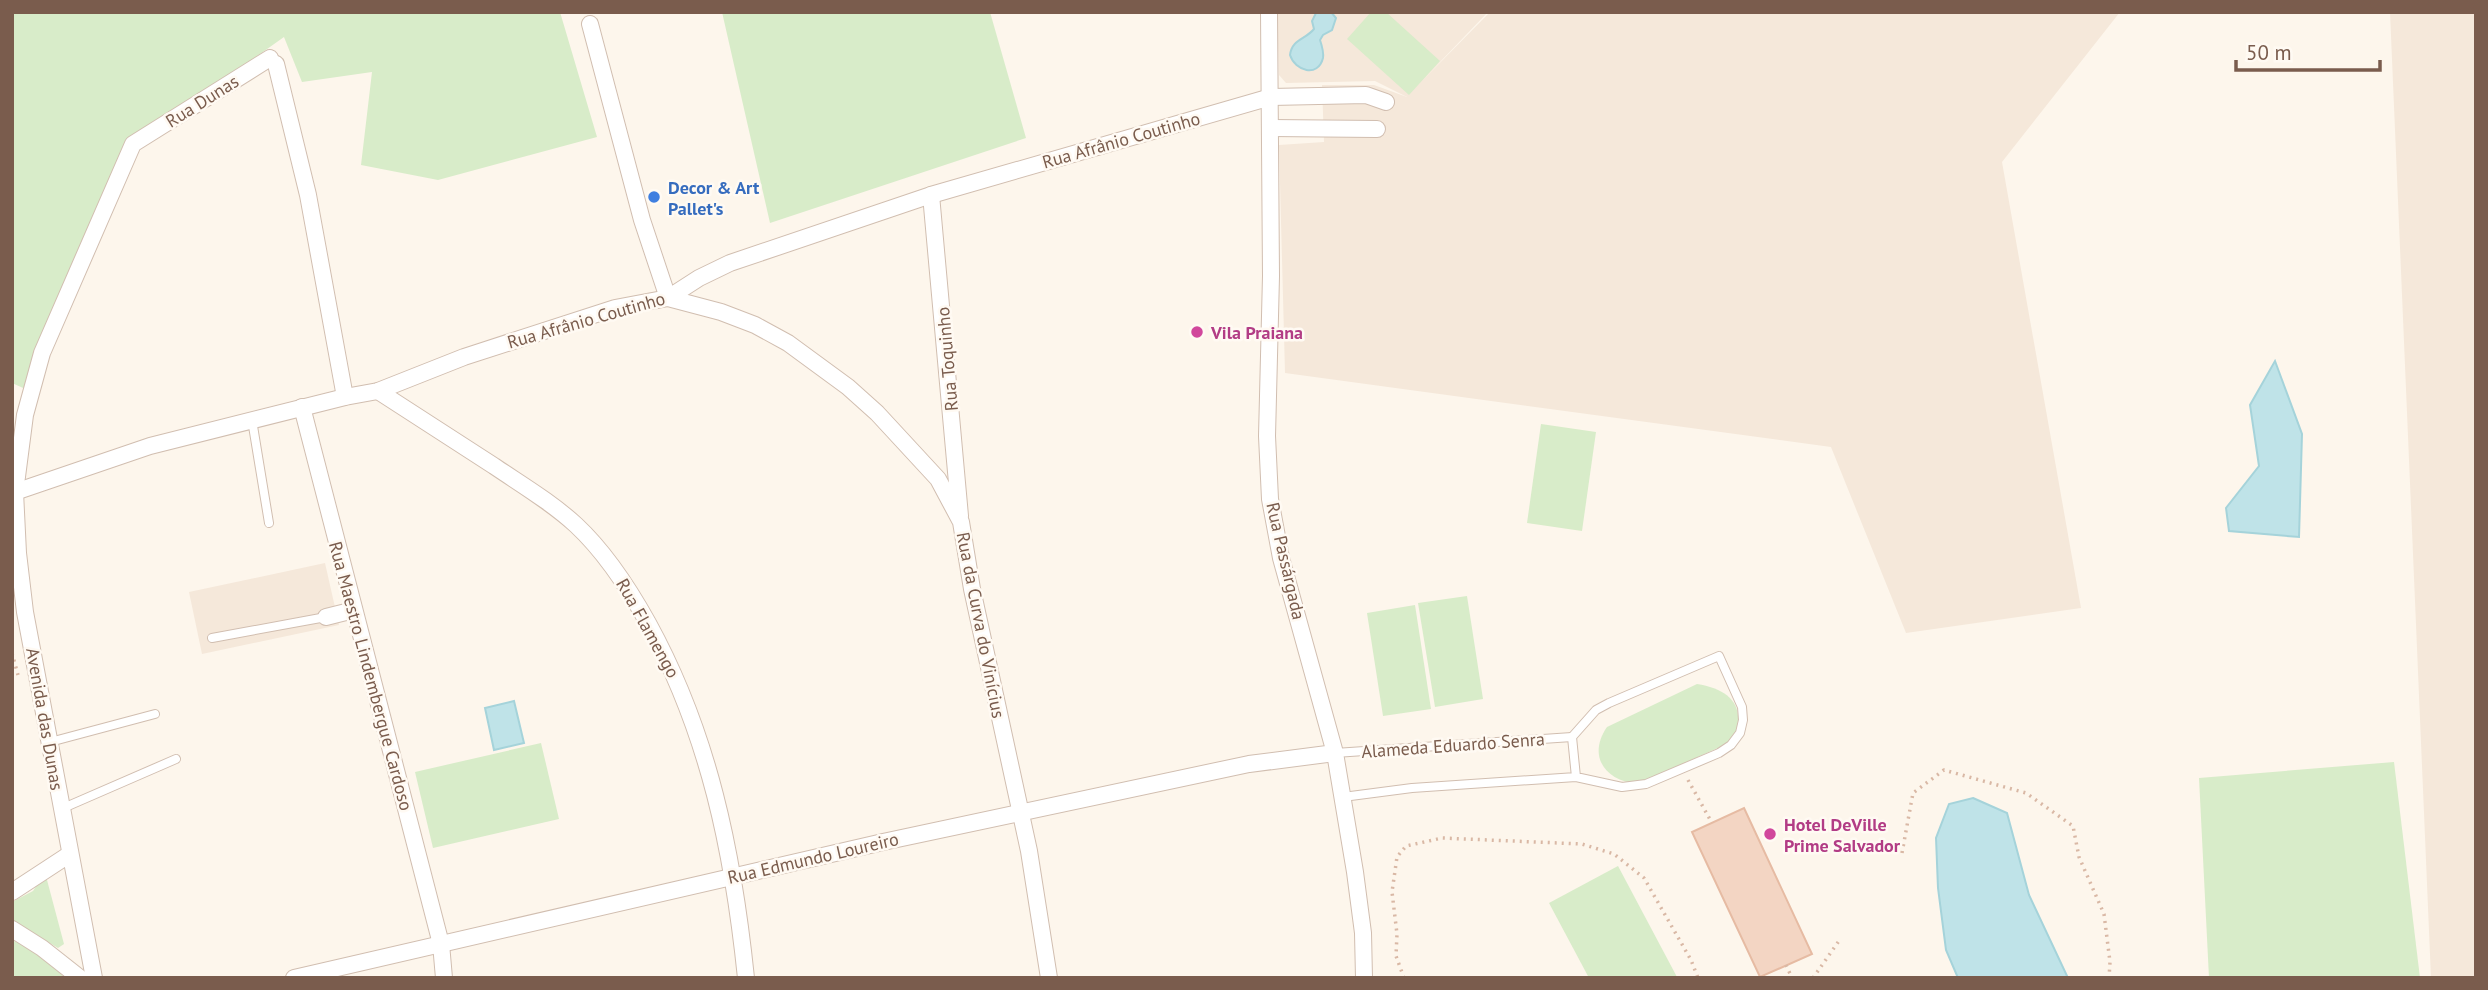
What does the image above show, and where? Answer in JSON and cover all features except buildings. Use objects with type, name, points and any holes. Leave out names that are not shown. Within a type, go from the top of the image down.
[{"type":"street","name":"Rua Passárgada","points":[[1269,12],[1271,276],[1267,436],[1270,499],[1281,558],[1335,753],[1363,933],[1364,978]]},
{"type":"street","points":[[590,24],[642,220],[668,298]]},
{"type":"street","name":"Rua Dunas","points":[[133,144],[273,61],[308,195],[345,397]]},
{"type":"street","name":"Rua Afrânio Coutinho","points":[[15,492],[150,446],[302,407],[378,391],[464,357],[615,308],[668,298],[730,262],[931,195],[1271,97],[1366,95],[1386,102]]},
{"type":"street","points":[[1271,128],[1377,129]]},
{"type":"street","name":"Avenida das Dunas","points":[[94,978],[26,612],[18,553],[15,492],[19,411],[133,144]]},
{"type":"street","name":"Rua Toquinho","points":[[931,195],[961,522]]},
{"type":"street","name":"Rua da Curva do Vinícius","points":[[668,298],[722,312],[755,325],[818,363],[877,413],[938,479],[961,522],[972,589],[1021,814],[1049,978]]},
{"type":"street","name":"Rua Flamengo","points":[[378,391],[545,500],[576,525],[607,558],[632,594],[684,695],[701,742],[732,876],[746,978]]},
{"type":"street","name":"Rua Maestro Lindembergue Cardoso","points":[[302,407],[441,944],[444,978]]},
{"type":"street","points":[[326,617],[354,610]]},
{"type":"street","name":"Rua Edmundo Loureiro","points":[[294,978],[732,876],[1248,764],[1335,753]]},
{"type":"street","points":[[12,892],[70,854]]},
{"type":"street","points":[[12,929],[80,978]]},
{"type":"lane","points":[[252,420],[269,523]]},
{"type":"lane","points":[[212,638],[326,617]]},
{"type":"lane","points":[[1343,797],[1425,787],[1576,777],[1622,787],[1635,787],[1719,753],[1731,746],[1740,733],[1742,707],[1720,656],[1596,710],[1572,737],[1576,777]]},
{"type":"lane","points":[[49,742],[155,714]]},
{"type":"lane","name":"Alameda Eduardo Senra","points":[[1335,753],[1572,737]]},
{"type":"lane","points":[[61,809],[176,759]]},
{"type":"path","points":[[1682,769],[1712,823]]},
{"type":"path","points":[[1902,853],[1913,793],[1944,770],[2026,793],[2073,826],[2079,857],[2104,914],[2110,962],[2109,978]]},
{"type":"path","points":[[1404,978],[1396,956],[1397,934],[1392,892],[1397,857],[1406,846],[1442,838],[1582,844],[1615,854],[1644,878],[1691,960],[1698,978]]},
{"type":"path","points":[[1813,978],[1841,938]]},
{"type":"path","points":[[1786,965],[1793,978]]},
{"type":"shaded area","points":[[1277,12],[1488,12],[1418,85],[1490,12],[2120,12],[2002,162],[2081,608],[1906,633],[1831,447],[1285,373],[1279,145],[1324,142],[1322,85],[1374,85],[1407,97],[1375,81],[1286,83],[1279,75]]},
{"type":"shaded area","points":[[2390,12],[2476,12],[2476,978],[2431,978]]},
{"type":"shaded area","points":[[325,563],[339,625],[202,654],[189,592]]},
{"type":"green space","points":[[12,12],[560,12],[597,137],[438,180],[361,165],[372,72],[302,82],[284,37],[133,144],[32,392],[12,383]]},
{"type":"green space","points":[[722,12],[990,12],[1026,138],[770,223]]},
{"type":"green space","points":[[1371,12],[1386,12],[1440,61],[1409,95],[1347,39]]},
{"type":"green space","points":[[1541,424],[1596,432],[1582,531],[1527,523]]},
{"type":"green space","points":[[1467,596],[1483,699],[1435,707],[1418,603]]},
{"type":"green space","points":[[1415,605],[1431,709],[1383,716],[1367,613]]},
{"type":"green space","points":[[1697,684],[1719,691],[1734,702],[1738,720],[1731,742],[1638,784],[1616,778],[1608,772],[1599,757],[1601,738],[1607,727]]},
{"type":"green space","points":[[541,743],[559,819],[433,848],[415,772]]},
{"type":"green space","points":[[2394,762],[2420,978],[2209,978],[2199,778]]},
{"type":"green space","points":[[1618,866],[1677,977],[1589,978],[1549,903]]},
{"type":"green space","points":[[41,879],[47,880],[64,944],[58,948],[12,920],[12,902],[33,891]]},
{"type":"green space","points":[[12,940],[40,956],[65,978],[12,978]]},
{"type":"water","points":[[1331,12],[1336,18],[1332,30],[1320,40],[1323,58],[1320,64],[1312,70],[1301,68],[1290,55],[1293,46],[1314,29],[1312,21],[1316,13]]},
{"type":"water","points":[[2275,361],[2302,434],[2299,537],[2229,531],[2226,508],[2259,466],[2250,405]]},
{"type":"water","points":[[514,701],[524,743],[494,750],[485,708]]},
{"type":"water","points":[[1973,798],[2007,813],[2029,895],[2068,978],[1958,978],[1946,950],[1938,888],[1936,838],[1949,804]]},
{"type":"place","name":"Decor & Art Pallet's","points":[[654,197]]},
{"type":"place","name":"Vila Praiana","points":[[1197,332]]},
{"type":"place","name":"Hotel DeVille Prime Salvador","points":[[1770,834]]}]
